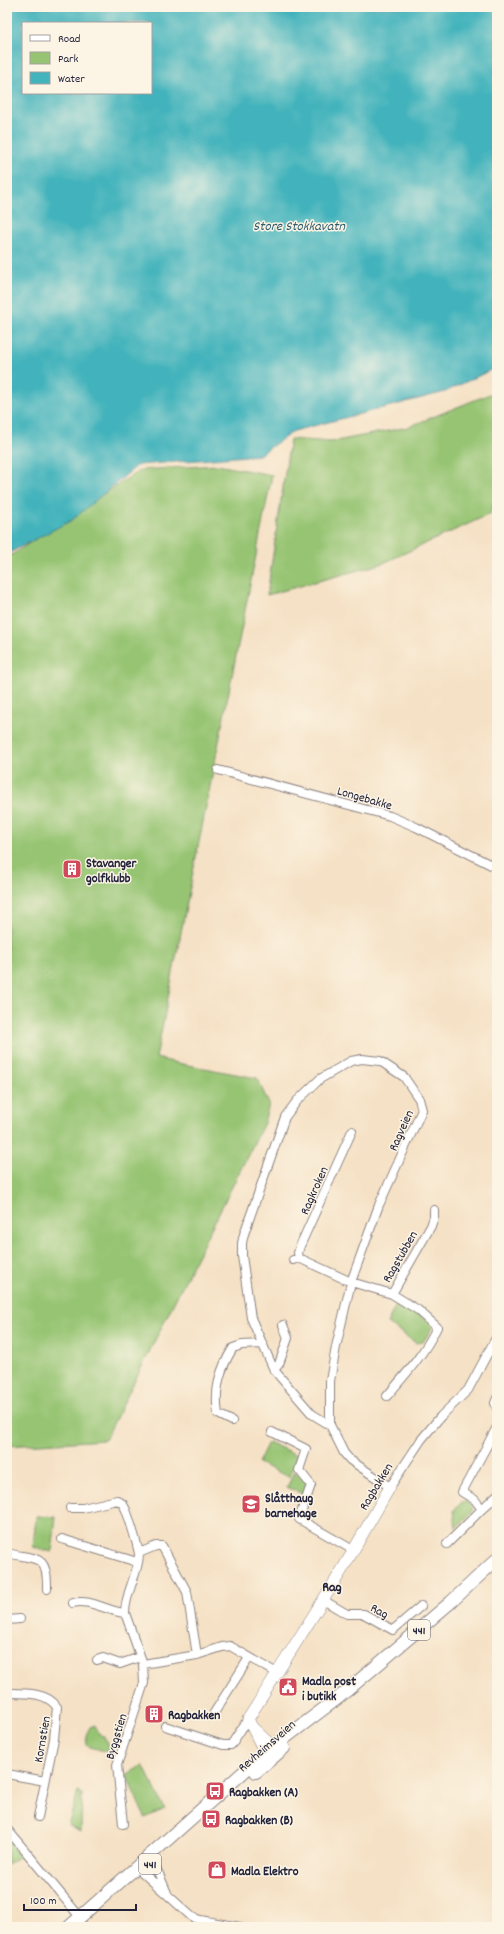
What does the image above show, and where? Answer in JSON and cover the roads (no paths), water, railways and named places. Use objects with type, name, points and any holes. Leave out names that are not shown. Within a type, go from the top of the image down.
[{"type":"main road","name":"Revheimsveien","points":[[69,1927],[80,1917],[113,1895],[270,1752],[338,1698],[451,1602],[497,1559]]},
{"type":"street","name":"Longebakke","points":[[218,770],[390,816],[416,827],[497,868]]},
{"type":"street","name":"Ragveien","points":[[330,1425],[312,1414],[274,1370],[250,1318],[242,1256],[242,1244],[248,1221],[285,1118],[297,1101],[320,1079],[351,1061],[374,1059],[385,1063],[404,1076],[419,1099],[422,1110],[378,1205],[351,1282],[330,1381],[330,1425],[344,1453],[350,1460],[390,1487]]},
{"type":"street","name":"Ragkroken","points":[[352,1131],[300,1246],[296,1259],[351,1282],[392,1294]]},
{"type":"street","name":"Ragstubben","points":[[387,1396],[414,1365],[429,1343],[437,1327],[418,1310],[392,1294],[431,1226],[434,1217],[434,1210]]},
{"type":"street","points":[[274,1370],[279,1364],[288,1338],[283,1325]]},
{"type":"street","name":"Ragbakken","points":[[165,1726],[223,1745],[231,1745],[250,1723],[277,1673],[323,1600],[390,1487],[421,1440],[468,1390],[494,1350],[497,1336]]},
{"type":"street","points":[[232,1421],[218,1414],[216,1396],[220,1373],[232,1348],[242,1345],[262,1344]]},
{"type":"street","points":[[497,1398],[497,1408]]},
{"type":"street","points":[[482,1509],[475,1500],[462,1492],[497,1427]]},
{"type":"street","points":[[272,1432],[306,1449],[299,1470],[311,1485],[299,1519],[353,1550]]},
{"type":"street","points":[[448,1544],[497,1495]]},
{"type":"street","name":"Byggstien","points":[[70,1508],[83,1508],[117,1500],[126,1510],[138,1553],[137,1562],[125,1605],[125,1613],[141,1661],[144,1683],[117,1765],[123,1824]]},
{"type":"street","points":[[62,1539],[137,1562]]},
{"type":"street","points":[[138,1553],[156,1546],[162,1546],[176,1569],[187,1592],[197,1655]]},
{"type":"street","points":[[7,1553],[38,1560],[43,1563],[47,1573],[46,1589]]},
{"type":"street","name":"Rag","points":[[323,1600],[347,1614],[364,1614],[393,1630],[401,1625],[421,1606]]},
{"type":"street","points":[[73,1603],[82,1601],[116,1612],[125,1613]]},
{"type":"street","points":[[7,1620],[20,1619]]},
{"type":"street","points":[[97,1660],[103,1658],[120,1664],[197,1655],[222,1646],[230,1646],[236,1648],[249,1658],[277,1673]]},
{"type":"street","points":[[214,1713],[249,1658]]},
{"type":"street","name":"Kornstien","points":[[7,1693],[42,1696],[48,1698],[57,1707],[54,1739],[38,1817]]},
{"type":"street","points":[[250,1723],[270,1752]]},
{"type":"street","name":"Kornstien","points":[[7,1774],[45,1781]]},
{"type":"street","points":[[7,1829],[80,1917]]},
{"type":"street","points":[[145,1866],[167,1893],[192,1917],[200,1920],[240,1927]]},
{"type":"street","points":[[145,1866],[158,1872],[167,1893]]},
{"type":"water","name":"Store Stokkavatn","points":[[7,7],[497,7],[497,367],[445,392],[294,431],[259,455],[138,465],[72,520],[7,554]]},
{"type":"place","name":"Stavanger golfklubb","points":[[72,869]]},
{"type":"place","name":"Slåtthaug barnehage","points":[[251,1504]]},
{"type":"place","name":"Madla post i butikk","points":[[288,1687]]},
{"type":"place","name":"Ragbakken","points":[[154,1714]]},
{"type":"place","name":"Ragbakken (A)","points":[[215,1791]]},
{"type":"place","name":"Ragbakken (B)","points":[[211,1819]]},
{"type":"place","name":"Madla Elektro","points":[[217,1870]]},
{"type":"district","name":"Rag","points":[[332,1586]]}]
